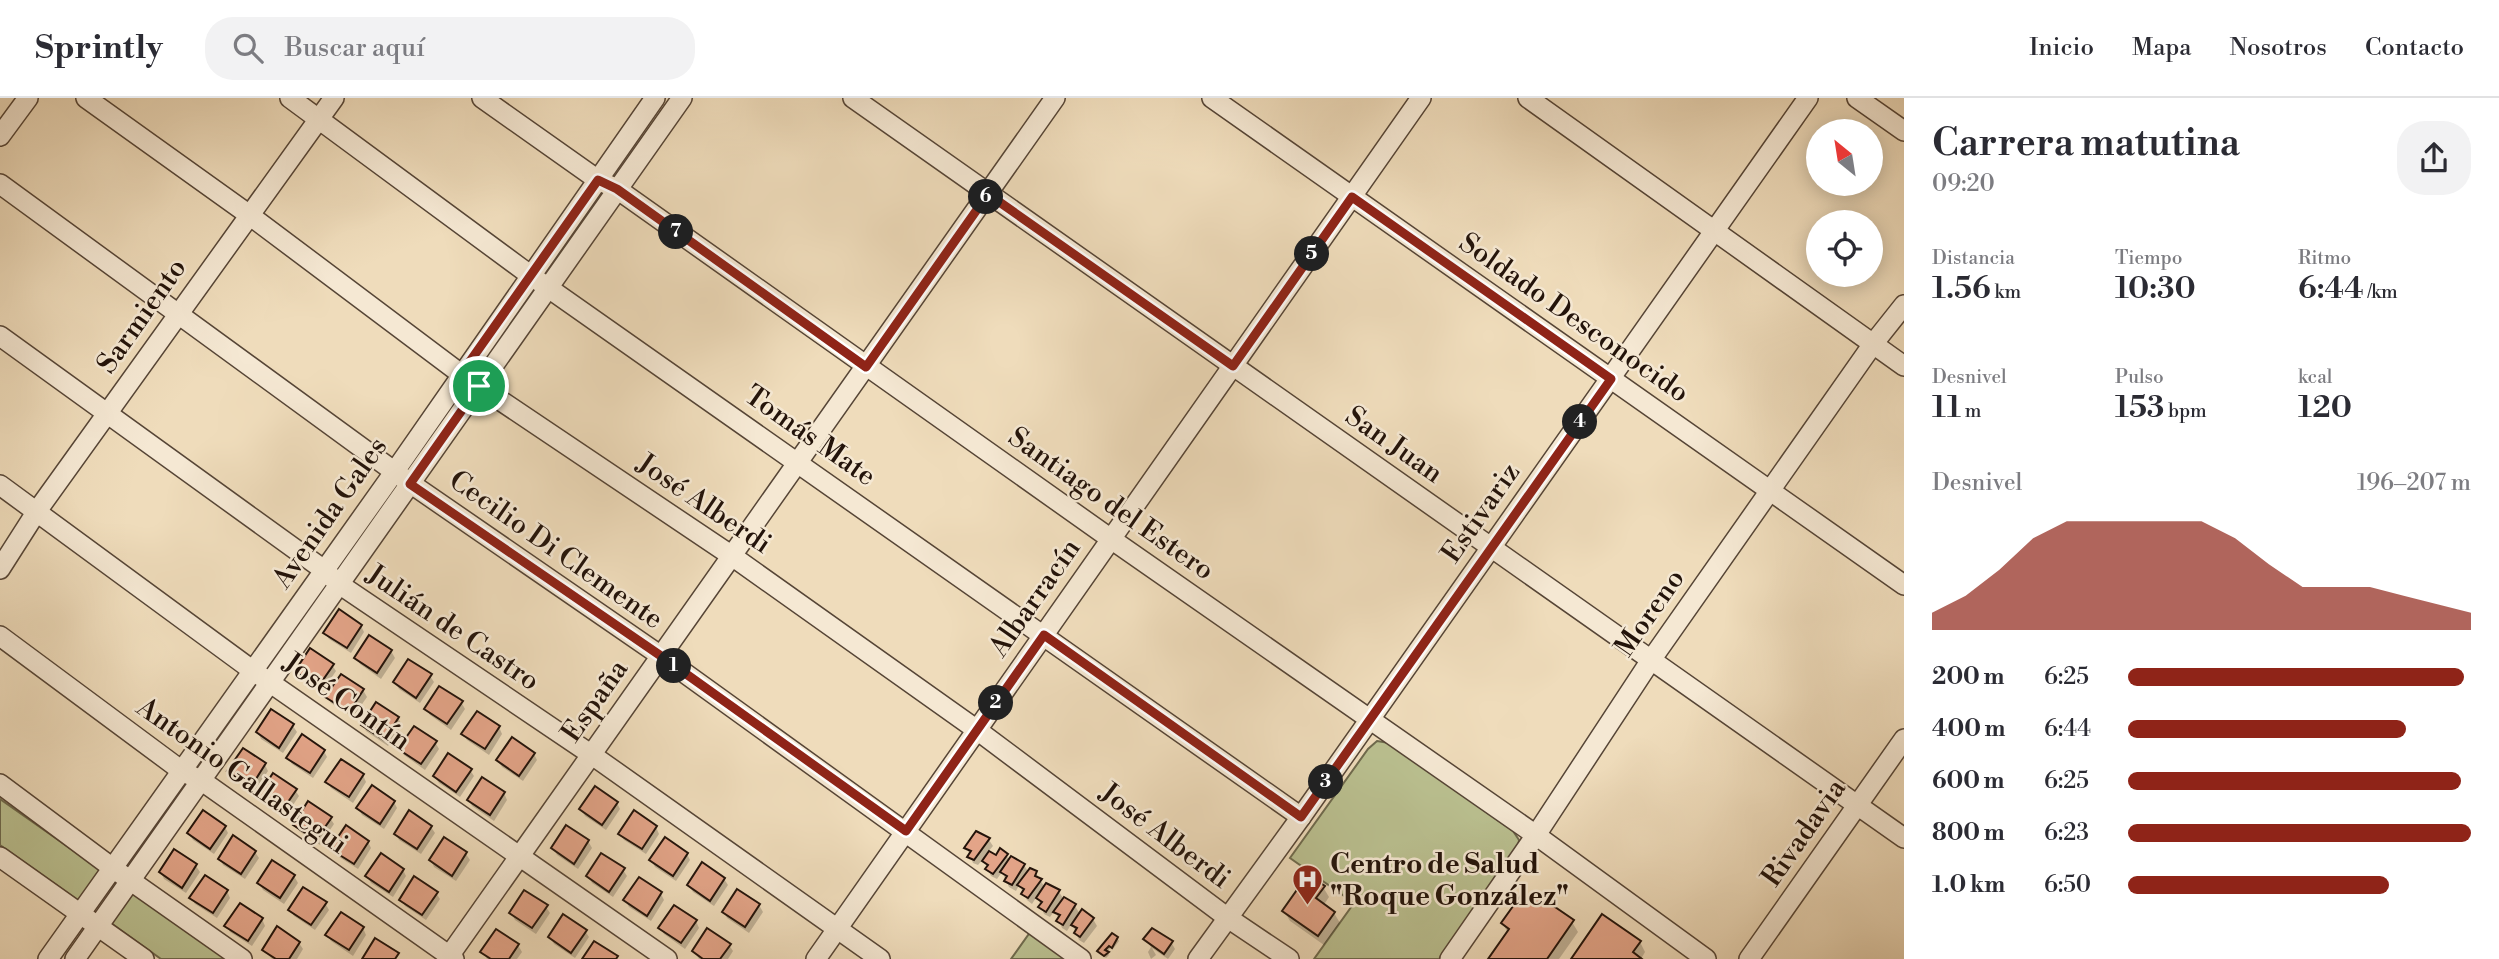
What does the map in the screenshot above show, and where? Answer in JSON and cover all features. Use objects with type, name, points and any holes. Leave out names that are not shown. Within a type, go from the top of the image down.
[{"type":"street","points":[[0,136],[28,98]]},
{"type":"street","name":"José Alberdi","points":[[86,98],[248,214],[461,374],[732,556],[977,730],[1228,918],[1289,959]]},
{"type":"street","name":"Tomás Mate","points":[[290,98],[530,275],[1301,817]]},
{"type":"street","name":"Sarmiento","points":[[0,569],[37,511],[334,98]]},
{"type":"street","name":"Santiago del Estero","points":[[482,98],[598,180],[617,189],[866,367],[1536,835],[1706,959]]},
{"type":"street","name":"Avenida Gales","points":[[48,959],[395,471],[655,98]]},
{"type":"street","name":"Avenida Gales","points":[[75,959],[682,98]]},
{"type":"street","name":"San Juan","points":[[853,98],[1904,838]]},
{"type":"street","name":"España","points":[[451,958],[520,856],[1055,98]]},
{"type":"street","name":"Soldado Desconocido","points":[[1212,98],[1904,584]]},
{"type":"street","name":"Albarracín","points":[[816,959],[1421,98]]},
{"type":"street","points":[[1528,98],[1904,366]]},
{"type":"street","name":"Estivariz","points":[[1198,959],[1808,98]]},
{"type":"street","points":[[1857,98],[1904,131]]},
{"type":"street","name":"Cecilio Di Clemente","points":[[0,184],[410,484],[661,656],[1081,959]]},
{"type":"street","name":"Moreno","points":[[1450,959],[1536,835],[1651,660],[1873,344],[1904,305]]},
{"type":"street","name":"Julián de Castro","points":[[0,336],[324,570],[339,584],[592,755],[880,959]]},
{"type":"street","name":"José Contín","points":[[0,485],[253,670],[667,959]]},
{"type":"street","name":"Antonio Gallastegui","points":[[0,636],[182,771],[202,781],[451,958]]},
{"type":"street","name":"Rivadavia","points":[[1749,959],[1904,739]]},
{"type":"street","points":[[0,784],[242,959]]},
{"type":"street","points":[[0,858],[144,959]]},
{"type":"green space","points":[[1377,741],[1389,743],[1513,831],[1519,840],[1518,848],[1439,959],[1314,959],[1354,903],[1290,858],[1368,749]]},
{"type":"green space","points":[[0,799],[101,870],[79,901],[0,845]]},
{"type":"green space","points":[[133,893],[227,959],[161,959],[111,923]]},
{"type":"green space","points":[[1031,931],[1069,959],[1011,959]]},
{"type":"building","points":[[339,609],[362,625],[347,648],[323,633]]},
{"type":"building","points":[[369,635],[392,650],[377,673],[354,658]]},
{"type":"building","points":[[310,648],[334,664],[318,687],[295,671]]},
{"type":"building","points":[[408,659],[432,674],[416,698],[393,682]]},
{"type":"building","points":[[341,674],[364,689],[349,712],[325,697]]},
{"type":"building","points":[[439,686],[463,701],[447,724],[424,709]]},
{"type":"building","points":[[376,702],[399,717],[384,740],[361,725]]},
{"type":"building","points":[[271,709],[294,724],[279,748],[256,732]]},
{"type":"building","points":[[477,711],[500,726],[485,749],[461,734]]},
{"type":"building","points":[[414,726],[437,741],[421,764],[398,749]]},
{"type":"building","points":[[302,734],[325,750],[310,773],[286,758]]},
{"type":"building","points":[[512,737],[535,753],[519,776],[496,760]]},
{"type":"building","points":[[243,748],[266,763],[251,787],[227,771]]},
{"type":"building","points":[[448,753],[472,769],[456,792],[433,776]]},
{"type":"building","points":[[341,759],[364,774],[349,797],[325,782]]},
{"type":"building","points":[[273,773],[297,789],[281,812],[258,796]]},
{"type":"building","points":[[482,777],[505,792],[490,815],[467,800]]},
{"type":"building","points":[[372,785],[395,801],[380,824],[356,808]]},
{"type":"building","points":[[595,786],[618,802],[602,825],[579,809]]},
{"type":"building","points":[[308,801],[332,817],[316,840],[293,825]]},
{"type":"building","points":[[203,810],[226,826],[210,849],[187,833]]},
{"type":"building","points":[[409,810],[432,826],[417,849],[394,834]]},
{"type":"building","points":[[634,810],[657,826],[642,849],[618,834]]},
{"type":"building","points":[[346,825],[369,841],[354,864],[330,849]]},
{"type":"building","points":[[566,825],[589,840],[574,864],[551,848]]},
{"type":"building","points":[[976,831],[990,838],[974,860],[967,857],[971,851],[964,848]]},
{"type":"building","points":[[233,835],[256,851],[241,874],[218,859]]},
{"type":"building","points":[[444,837],[467,852],[452,876],[429,860]]},
{"type":"building","points":[[665,837],[688,853],[673,876],[649,860]]},
{"type":"building","points":[[1000,848],[1008,854],[993,874],[985,869],[988,865],[982,861],[989,851],[996,855]]},
{"type":"building","points":[[174,849],[197,864],[182,888],[159,872]]},
{"type":"building","points":[[381,853],[404,869],[389,892],[365,876]]},
{"type":"building","points":[[601,853],[625,868],[609,892],[586,876]]},
{"type":"building","points":[[1011,856],[1025,864],[1012,885],[1004,881],[1007,876],[1000,872]]},
{"type":"building","points":[[272,860],[295,875],[280,898],[257,883]]},
{"type":"building","points":[[702,862],[725,878],[710,901],[687,885]]},
{"type":"building","points":[[1030,868],[1037,871],[1035,876],[1042,879],[1028,898],[1021,894],[1024,889],[1017,885]]},
{"type":"building","points":[[205,875],[228,890],[213,913],[189,898]]},
{"type":"building","points":[[414,876],[438,892],[422,915],[399,900]]},
{"type":"building","points":[[639,877],[662,892],[647,916],[623,900]]},
{"type":"building","name":"Centro de Salud \"Roque González\"","points":[[1312,877],[1325,886],[1316,898],[1335,912],[1318,936],[1282,911],[1299,887],[1303,890]]},
{"type":"building","points":[[1046,883],[1060,890],[1046,912],[1038,907],[1042,902],[1036,898]]},
{"type":"building","points":[[303,887],[327,902],[311,925],[288,910]]},
{"type":"building","points":[[737,889],[760,904],[745,927],[722,912]]},
{"type":"building","points":[[524,890],[548,905],[532,928],[509,913]]},
{"type":"building","points":[[1533,892],[1574,920],[1547,959],[1488,959],[1509,929],[1501,923],[1521,895],[1527,899]]},
{"type":"building","points":[[1064,897],[1076,904],[1063,925],[1056,921],[1060,915],[1053,912]]},
{"type":"building","points":[[240,903],[263,918],[248,941],[224,926]]},
{"type":"building","points":[[674,905],[697,920],[681,943],[658,928]]},
{"type":"building","points":[[1082,909],[1094,918],[1080,937],[1074,933],[1077,928],[1071,925]]},
{"type":"building","points":[[341,912],[364,927],[349,950],[325,935]]},
{"type":"building","points":[[563,914],[587,930],[571,953],[548,937]]},
{"type":"building","points":[[1602,914],[1641,941],[1633,952],[1642,959],[1571,959]]},
{"type":"building","points":[[277,926],[300,942],[289,959],[276,959],[262,950]]},
{"type":"building","points":[[707,928],[731,944],[720,959],[703,959],[692,951]]},
{"type":"building","points":[[1152,928],[1173,941],[1164,954],[1143,939]]},
{"type":"building","points":[[496,929],[519,944],[509,959],[491,959],[480,952]]},
{"type":"building","points":[[1112,933],[1118,937],[1112,948],[1109,946],[1105,950],[1109,952],[1104,956],[1097,951]]},
{"type":"building","points":[[375,938],[399,953],[395,959],[362,959]]},
{"type":"building","points":[[594,941],[618,956],[616,959],[582,959]]},
{"type":"place","name":"Centro de Salud \"Roque González\"","points":[[1307,907]]},
{"type":"route","points":[[598,180],[617,189],[866,367],[988,194],[1233,366],[1352,197],[1611,379],[1301,817],[1044,635],[906,831],[661,656],[410,484],[479,386],[461,374],[598,180]]}]
